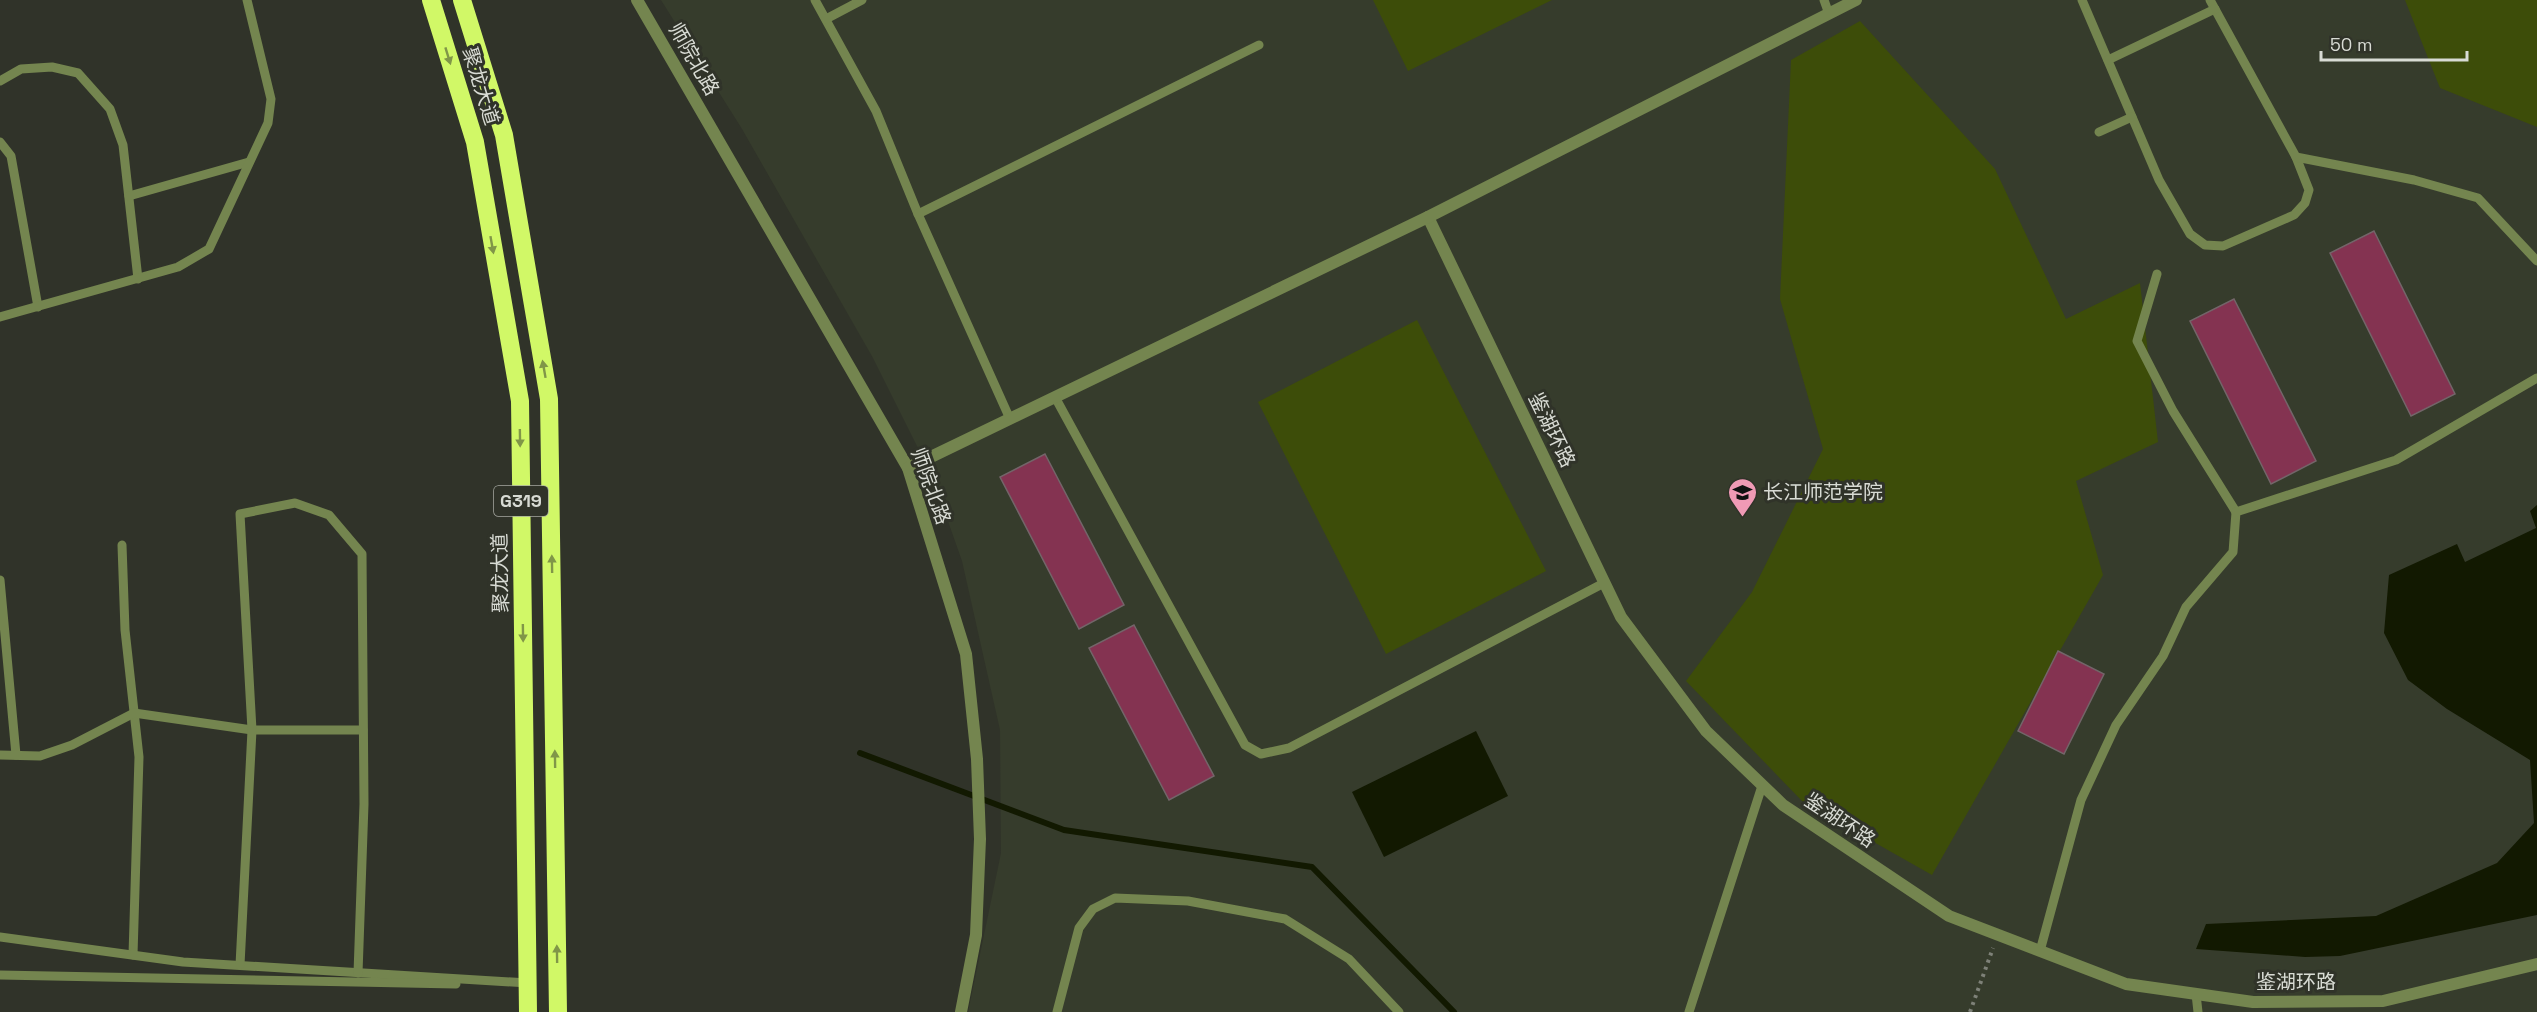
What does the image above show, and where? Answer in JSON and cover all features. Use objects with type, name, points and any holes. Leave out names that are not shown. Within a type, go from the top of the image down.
[{"type":"highway","name":"聚龙大道","points":[[431,0],[475,142],[519,401],[528,1012]]},
{"type":"highway","name":"聚龙大道","points":[[462,0],[504,135],[549,399],[558,1012]]},
{"type":"street","name":"师院北路","points":[[637,0],[908,468],[966,654],[977,759],[980,839],[976,935],[961,1012]]},
{"type":"street","points":[[908,468],[1428,217],[1856,0]]},
{"type":"street","name":"鉴湖环路","points":[[1428,217],[1621,617],[1706,731],[1783,805],[1949,916],[2126,984],[2253,1002],[2383,1001],[2537,964]]},
{"type":"lane","points":[[0,317],[178,267],[209,249],[268,123],[271,99],[247,0]]},
{"type":"lane","points":[[815,0],[876,111],[918,214],[1010,419]]},
{"type":"lane","points":[[826,19],[862,0]]},
{"type":"lane","points":[[1824,0],[1829,14]]},
{"type":"lane","points":[[2082,0],[2159,180],[2190,234],[2205,245],[2223,246],[2294,215],[2305,203],[2309,190],[2296,158],[2212,4],[2108,60]]},
{"type":"lane","points":[[918,214],[1259,45]]},
{"type":"lane","points":[[0,81],[21,69],[52,67],[78,73],[110,109],[123,145],[138,279]]},
{"type":"lane","points":[[2099,132],[2132,117]]},
{"type":"lane","points":[[0,142],[11,156],[38,307]]},
{"type":"lane","points":[[2296,158],[2414,180],[2478,198],[2537,261]]},
{"type":"lane","points":[[129,195],[249,162]]},
{"type":"lane","points":[[2040,951],[2081,800],[2116,725],[2163,656],[2186,608],[2233,552],[2236,512],[2173,411],[2137,341],[2157,274]]},
{"type":"lane","points":[[2236,512],[2396,460],[2537,378]]},
{"type":"lane","points":[[1055,397],[1245,745],[1261,754],[1289,748],[1604,583]]},
{"type":"lane","points":[[240,965],[252,730],[240,514],[295,503],[329,515],[362,554],[364,804],[358,973]]},
{"type":"lane","points":[[122,545],[125,630],[139,757],[133,955]]},
{"type":"lane","points":[[0,580],[16,755]]},
{"type":"lane","points":[[0,755],[40,756],[72,745],[134,713],[252,730],[363,730]]},
{"type":"lane","points":[[1689,1012],[1762,786]]},
{"type":"lane","points":[[1057,1012],[1079,928],[1093,909],[1115,898],[1188,901],[1285,919],[1349,959],[1399,1012]]},
{"type":"lane","points":[[0,937],[183,962],[528,983]]},
{"type":"lane","points":[[0,975],[405,985],[528,983]]},
{"type":"lane","points":[[2196,994],[2198,1012]]},
{"type":"path","points":[[1970,1012],[1998,934]]},
{"type":"shaded area","name":"长江师范学院","points":[[661,0],[2537,0],[2537,1012],[968,1012],[1001,853],[1000,730],[962,561],[932,476],[873,358],[742,129]]},
{"type":"shaded area","points":[[2537,505],[2537,915],[2340,956],[2305,957],[2196,949],[2206,924],[2376,916],[2497,863],[2534,823],[2530,760],[2447,709],[2408,680],[2384,633],[2389,575],[2457,544],[2465,562],[2536,528],[2530,511]]},
{"type":"shaded area","points":[[1476,731],[1508,796],[1384,857],[1352,792]]},
{"type":"green space","points":[[1373,0],[1552,0],[1408,71]]},
{"type":"green space","points":[[2405,0],[2537,0],[2537,127],[2440,88]]},
{"type":"green space","points":[[1860,21],[1995,169],[2066,319],[2140,283],[2158,442],[2076,481],[2103,575],[1932,875],[1803,802],[1686,681],[1752,592],[1823,449],[1780,299],[1791,60]]},
{"type":"green space","points":[[1417,320],[1546,571],[1386,654],[1258,402]]},
{"type":"building","points":[[2374,231],[2455,394],[2411,416],[2330,253]]},
{"type":"building","points":[[2234,299],[2316,461],[2271,484],[2190,321]]},
{"type":"building","points":[[1045,454],[1124,605],[1079,629],[1000,477]]},
{"type":"building","points":[[1134,625],[1214,776],[1169,800],[1089,648]]},
{"type":"building","points":[[2058,651],[2104,674],[2064,754],[2018,731]]},
{"type":"waterway","points":[[860,753],[1064,830],[1312,867],[1454,1012]]},
{"type":"place","name":"长江师范学院","points":[[1742,518]]}]
